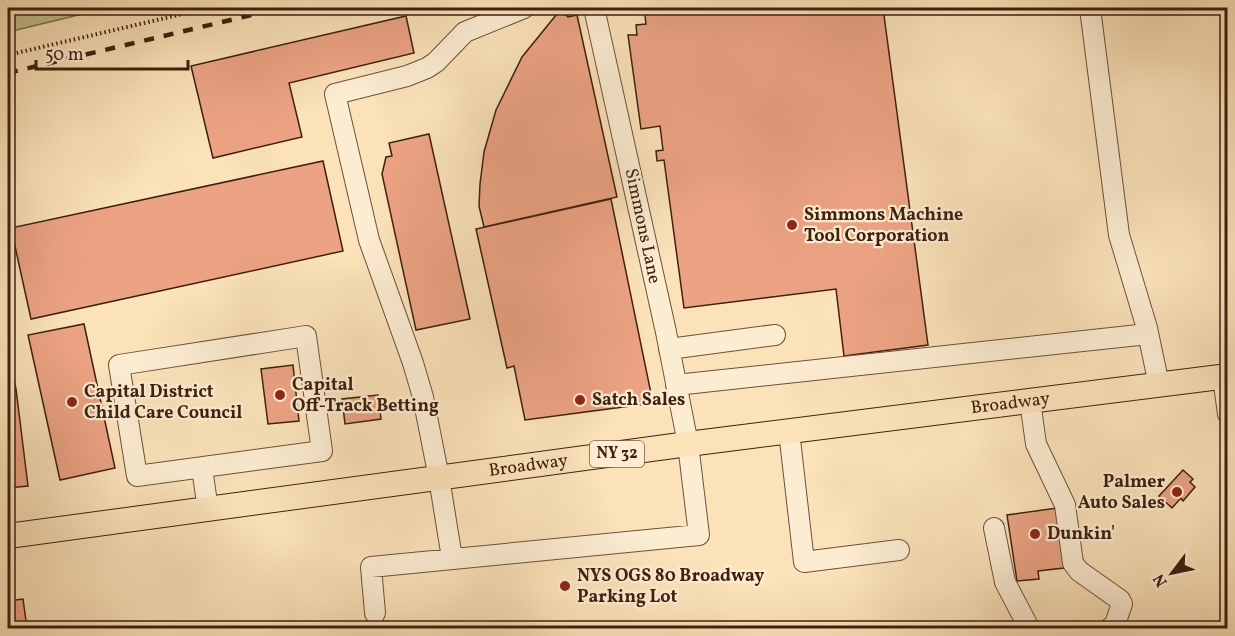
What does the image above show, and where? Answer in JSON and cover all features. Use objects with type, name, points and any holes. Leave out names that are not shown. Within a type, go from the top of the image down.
[{"type":"main road","name":"Broadway","points":[[8,536],[688,444],[1225,376]]},
{"type":"street","points":[[375,613],[371,567],[452,558],[423,397],[369,240],[335,94],[406,76],[427,68],[436,62],[465,32],[524,8]]},
{"type":"street","name":"Simmons Lane","points":[[452,558],[699,535],[688,444],[594,8]]},
{"type":"street","points":[[1090,8],[1119,235],[1148,334],[1159,384]]},
{"type":"street","points":[[676,385],[1148,334]]},
{"type":"street","points":[[669,349],[775,335]]},
{"type":"street","points":[[306,336],[322,451],[202,468],[137,476],[119,364],[306,336]]},
{"type":"street","points":[[1225,376],[1227,414]]},
{"type":"street","points":[[1030,401],[1036,444],[1066,509],[1074,564],[1122,604],[1122,610],[1115,624],[1110,628]]},
{"type":"street","points":[[789,431],[804,562],[899,550]]},
{"type":"street","points":[[202,468],[208,510]]},
{"type":"street","points":[[994,528],[1005,582],[1029,628]]},
{"type":"path","points":[[8,55],[208,8]]},
{"type":"shaded area","points":[[8,8],[107,8],[8,32]]},
{"type":"building","name":"Simmons Machine Tool Corporation","points":[[644,8],[883,8],[928,345],[844,356],[836,289],[684,308],[664,160],[657,161],[656,151],[663,150],[660,126],[641,129],[628,35],[637,35],[636,25],[646,24]]},
{"type":"building","points":[[561,9],[568,17],[577,15],[617,197],[484,227],[479,206],[480,184],[484,152],[496,110],[522,57]]},
{"type":"building","points":[[406,16],[414,53],[289,83],[302,137],[213,158],[191,66]]},
{"type":"building","points":[[429,134],[470,319],[416,330],[382,174],[386,157],[392,156],[389,143]]},
{"type":"building","points":[[323,161],[343,251],[31,319],[11,228]]},
{"type":"building","points":[[611,199],[653,403],[525,420],[514,366],[507,368],[476,229]]},
{"type":"building","name":"Capital District Child Care Council","points":[[84,324],[115,468],[60,480],[28,335]]},
{"type":"building","points":[[8,351],[16,389],[28,486],[8,488]]},
{"type":"building","name":"Capital Off-Track Betting","points":[[293,365],[299,421],[268,424],[261,369]]},
{"type":"building","points":[[378,395],[381,419],[345,424],[342,399]]},
{"type":"building","name":"Palmer Auto Sales","points":[[1183,470],[1193,479],[1190,482],[1195,487],[1183,501],[1181,498],[1172,508],[1159,496]]},
{"type":"building","name":"Dunkin'","points":[[1057,508],[1064,568],[1038,571],[1039,579],[1017,581],[1007,515]]},
{"type":"building","points":[[23,599],[27,628],[8,628],[8,601]]},
{"type":"railway","points":[[8,73],[281,8]]},
{"type":"place","name":"Simmons Machine Tool Corporation","points":[[792,225]]},
{"type":"place","name":"Capital Off-Track Betting","points":[[280,395]]},
{"type":"place","name":"Satch Sales","points":[[580,400]]},
{"type":"place","name":"Capital District Child Care Council","points":[[72,402]]},
{"type":"place","name":"Palmer Auto Sales","points":[[1177,492]]},
{"type":"place","name":"Dunkin'","points":[[1035,534]]},
{"type":"place","name":"NYS OGS 80 Broadway Parking Lot","points":[[565,586]]}]
